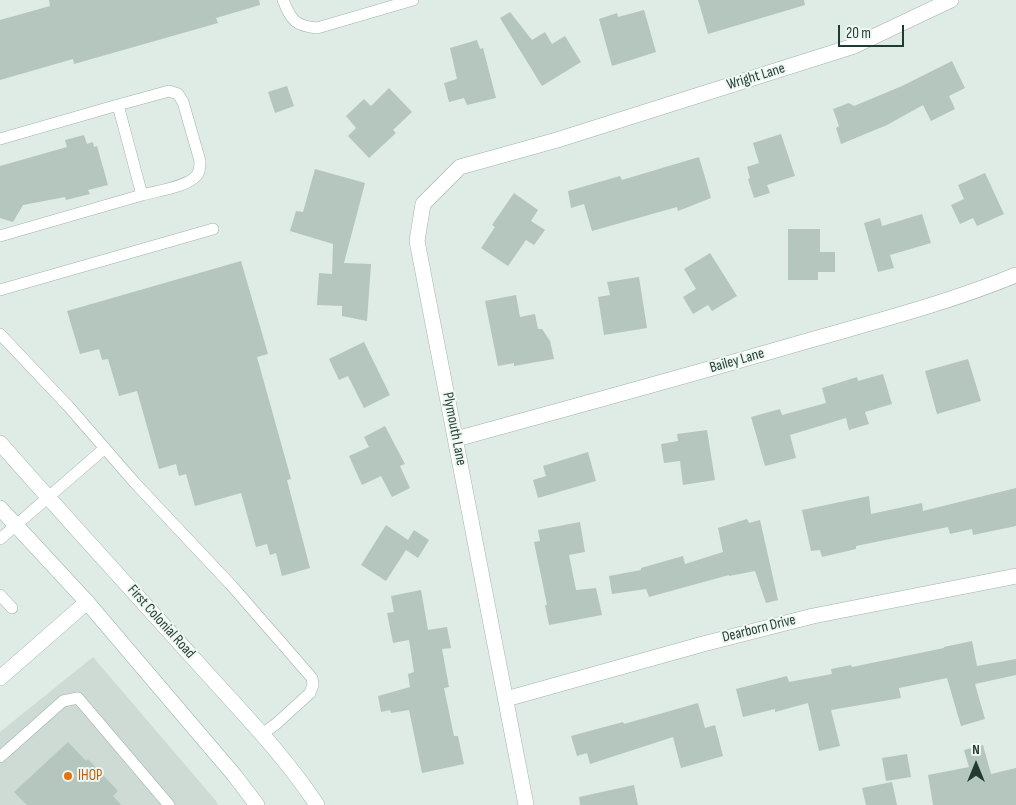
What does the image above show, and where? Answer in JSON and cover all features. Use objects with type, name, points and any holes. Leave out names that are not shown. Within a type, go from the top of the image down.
[{"type":"street","name":"Wright Lane","points":[[557,140],[854,46],[951,0]]},
{"type":"street","name":"Plymouth Lane","points":[[526,805],[417,241],[423,204],[460,167],[557,140]]},
{"type":"street","name":"Bailey Lane","points":[[456,439],[917,310],[980,290],[1016,275]]},
{"type":"street","name":"First Colonial Road","points":[[0,443],[262,734],[306,788],[317,805]]},
{"type":"street","points":[[0,508],[87,602],[235,776],[257,805]]},
{"type":"street","name":"Dearborn Drive","points":[[506,699],[703,644],[813,616],[1016,576]]},
{"type":"street","points":[[0,678],[87,602]]},
{"type":"lane","points":[[283,0],[293,21],[304,27],[317,28],[413,0]]},
{"type":"lane","points":[[0,139],[169,91],[178,94],[184,102],[200,161],[200,170],[196,177],[184,184],[0,236]]},
{"type":"lane","points":[[118,105],[142,195]]},
{"type":"lane","points":[[0,290],[212,229]]},
{"type":"lane","points":[[0,334],[135,483],[232,586],[312,678],[313,685],[310,693],[262,734]]},
{"type":"lane","points":[[0,539],[105,448]]},
{"type":"lane","points":[[0,595],[12,608]]},
{"type":"lane","points":[[0,757],[63,701],[78,698],[169,805]]},
{"type":"shaded area","points":[[93,657],[218,805],[0,805],[0,732]]},
{"type":"building","points":[[49,0],[259,0],[260,5],[216,18],[218,23],[74,64],[73,59],[0,80],[0,20],[50,6]]},
{"type":"building","points":[[698,0],[804,0],[805,5],[708,34]]},
{"type":"building","points":[[644,10],[656,52],[612,66],[599,19],[617,13],[618,17]]},
{"type":"building","points":[[510,12],[532,40],[545,32],[552,44],[565,36],[581,62],[542,86],[500,18]]},
{"type":"building","points":[[477,40],[480,49],[483,48],[496,98],[467,105],[464,98],[449,102],[444,83],[457,79],[450,48]]},
{"type":"building","points":[[952,61],[965,88],[949,96],[955,109],[931,121],[923,105],[887,125],[841,144],[836,128],[839,126],[833,109],[849,103],[854,106],[902,86]]},
{"type":"building","points":[[287,86],[294,106],[275,113],[268,92]]},
{"type":"building","points":[[389,88],[412,112],[393,130],[396,133],[369,158],[348,136],[356,128],[346,116],[364,99],[371,106]]},
{"type":"building","points":[[781,134],[795,176],[767,185],[770,193],[754,198],[748,179],[750,178],[747,167],[759,163],[753,143]]},
{"type":"building","points":[[84,135],[87,144],[93,142],[94,147],[97,146],[108,185],[88,190],[90,194],[66,200],[65,197],[23,205],[13,222],[0,218],[0,166],[67,147],[65,140]]},
{"type":"building","points":[[699,157],[711,198],[678,211],[677,207],[592,231],[584,204],[571,208],[568,191],[620,176],[622,180]]},
{"type":"building","points":[[315,169],[365,183],[344,263],[371,264],[367,321],[342,316],[342,306],[317,305],[319,273],[332,274],[333,244],[290,231],[296,211],[303,212]]},
{"type":"building","points":[[985,173],[1004,214],[977,226],[973,218],[960,224],[951,205],[964,199],[958,185]]},
{"type":"building","points":[[514,193],[538,210],[531,221],[545,230],[534,245],[526,240],[508,266],[481,248],[495,227],[492,225]]},
{"type":"building","points":[[922,214],[931,243],[890,255],[894,268],[878,272],[864,223],[880,218],[882,226]]},
{"type":"building","points":[[788,229],[820,229],[820,252],[835,252],[835,272],[818,272],[818,280],[788,280]]},
{"type":"building","points":[[710,253],[737,296],[712,311],[708,305],[693,314],[683,297],[696,289],[684,269]]},
{"type":"building","points":[[241,261],[268,354],[257,357],[291,479],[287,480],[310,568],[282,576],[276,553],[270,555],[267,544],[256,547],[241,493],[195,506],[186,474],[179,476],[176,464],[159,469],[137,391],[119,396],[108,359],[102,360],[99,349],[80,354],[67,311]]},
{"type":"building","points":[[639,277],[647,328],[604,335],[598,297],[610,295],[607,282]]},
{"type":"building","points":[[516,295],[520,317],[535,314],[538,329],[542,329],[550,341],[554,359],[514,366],[514,363],[498,366],[485,301]]},
{"type":"building","points":[[364,342],[390,395],[364,408],[348,376],[339,380],[329,359]]},
{"type":"building","points":[[968,359],[981,401],[937,414],[925,371]]},
{"type":"building","points":[[883,374],[892,404],[865,412],[869,424],[849,430],[846,418],[790,435],[796,458],[765,466],[751,417],[780,409],[782,415],[826,403],[822,388],[857,377],[858,381]]},
{"type":"building","points":[[385,426],[405,464],[400,466],[410,488],[392,497],[381,476],[362,485],[349,456],[369,447],[364,437]]},
{"type":"building","points":[[707,430],[715,480],[683,485],[680,461],[664,463],[661,444],[678,441],[677,434]]},
{"type":"building","points":[[588,452],[596,481],[538,498],[533,480],[546,476],[543,466]]},
{"type":"building","points":[[1016,488],[1016,526],[973,535],[972,529],[950,534],[948,527],[856,546],[856,549],[822,557],[820,550],[811,551],[802,510],[869,496],[871,514],[922,503],[923,511]]},
{"type":"building","points":[[747,519],[749,523],[760,520],[778,600],[766,603],[755,571],[729,575],[649,597],[646,589],[612,594],[609,576],[641,570],[641,568],[683,556],[685,564],[723,552],[718,528]]},
{"type":"building","points":[[580,522],[585,552],[569,555],[576,590],[596,588],[602,615],[549,625],[545,605],[547,605],[534,542],[540,541],[538,530]]},
{"type":"building","points":[[386,525],[408,540],[414,530],[429,540],[418,558],[406,550],[386,581],[361,565]]},
{"type":"building","points":[[421,590],[428,630],[447,627],[451,648],[442,649],[449,687],[444,688],[454,736],[458,736],[464,764],[422,773],[409,710],[391,713],[390,710],[381,712],[378,696],[410,687],[408,674],[414,672],[409,640],[393,643],[387,613],[394,612],[391,596]]},
{"type":"building","points":[[972,641],[977,666],[1016,659],[1016,675],[975,684],[985,719],[961,726],[947,678],[899,688],[901,698],[831,710],[840,746],[819,751],[808,703],[775,712],[775,709],[743,717],[736,689],[787,676],[789,682],[832,674],[831,669],[851,665],[852,667]]},
{"type":"building","points":[[698,703],[705,728],[715,725],[723,756],[681,768],[673,737],[590,764],[587,753],[577,756],[571,736],[623,722],[624,724]]},
{"type":"building","name":"IHOP","points":[[68,742],[86,761],[88,759],[118,791],[113,796],[121,805],[27,805],[14,792]]},
{"type":"building","points":[[983,745],[991,774],[1016,768],[1016,805],[933,805],[928,775],[969,767],[964,750]]},
{"type":"building","points":[[907,754],[911,777],[886,781],[882,758]]},
{"type":"building","points":[[892,782],[897,805],[866,805],[862,788]]},
{"type":"building","points":[[634,785],[638,805],[580,805],[579,797]]},
{"type":"place","name":"IHOP","points":[[68,776]]}]
